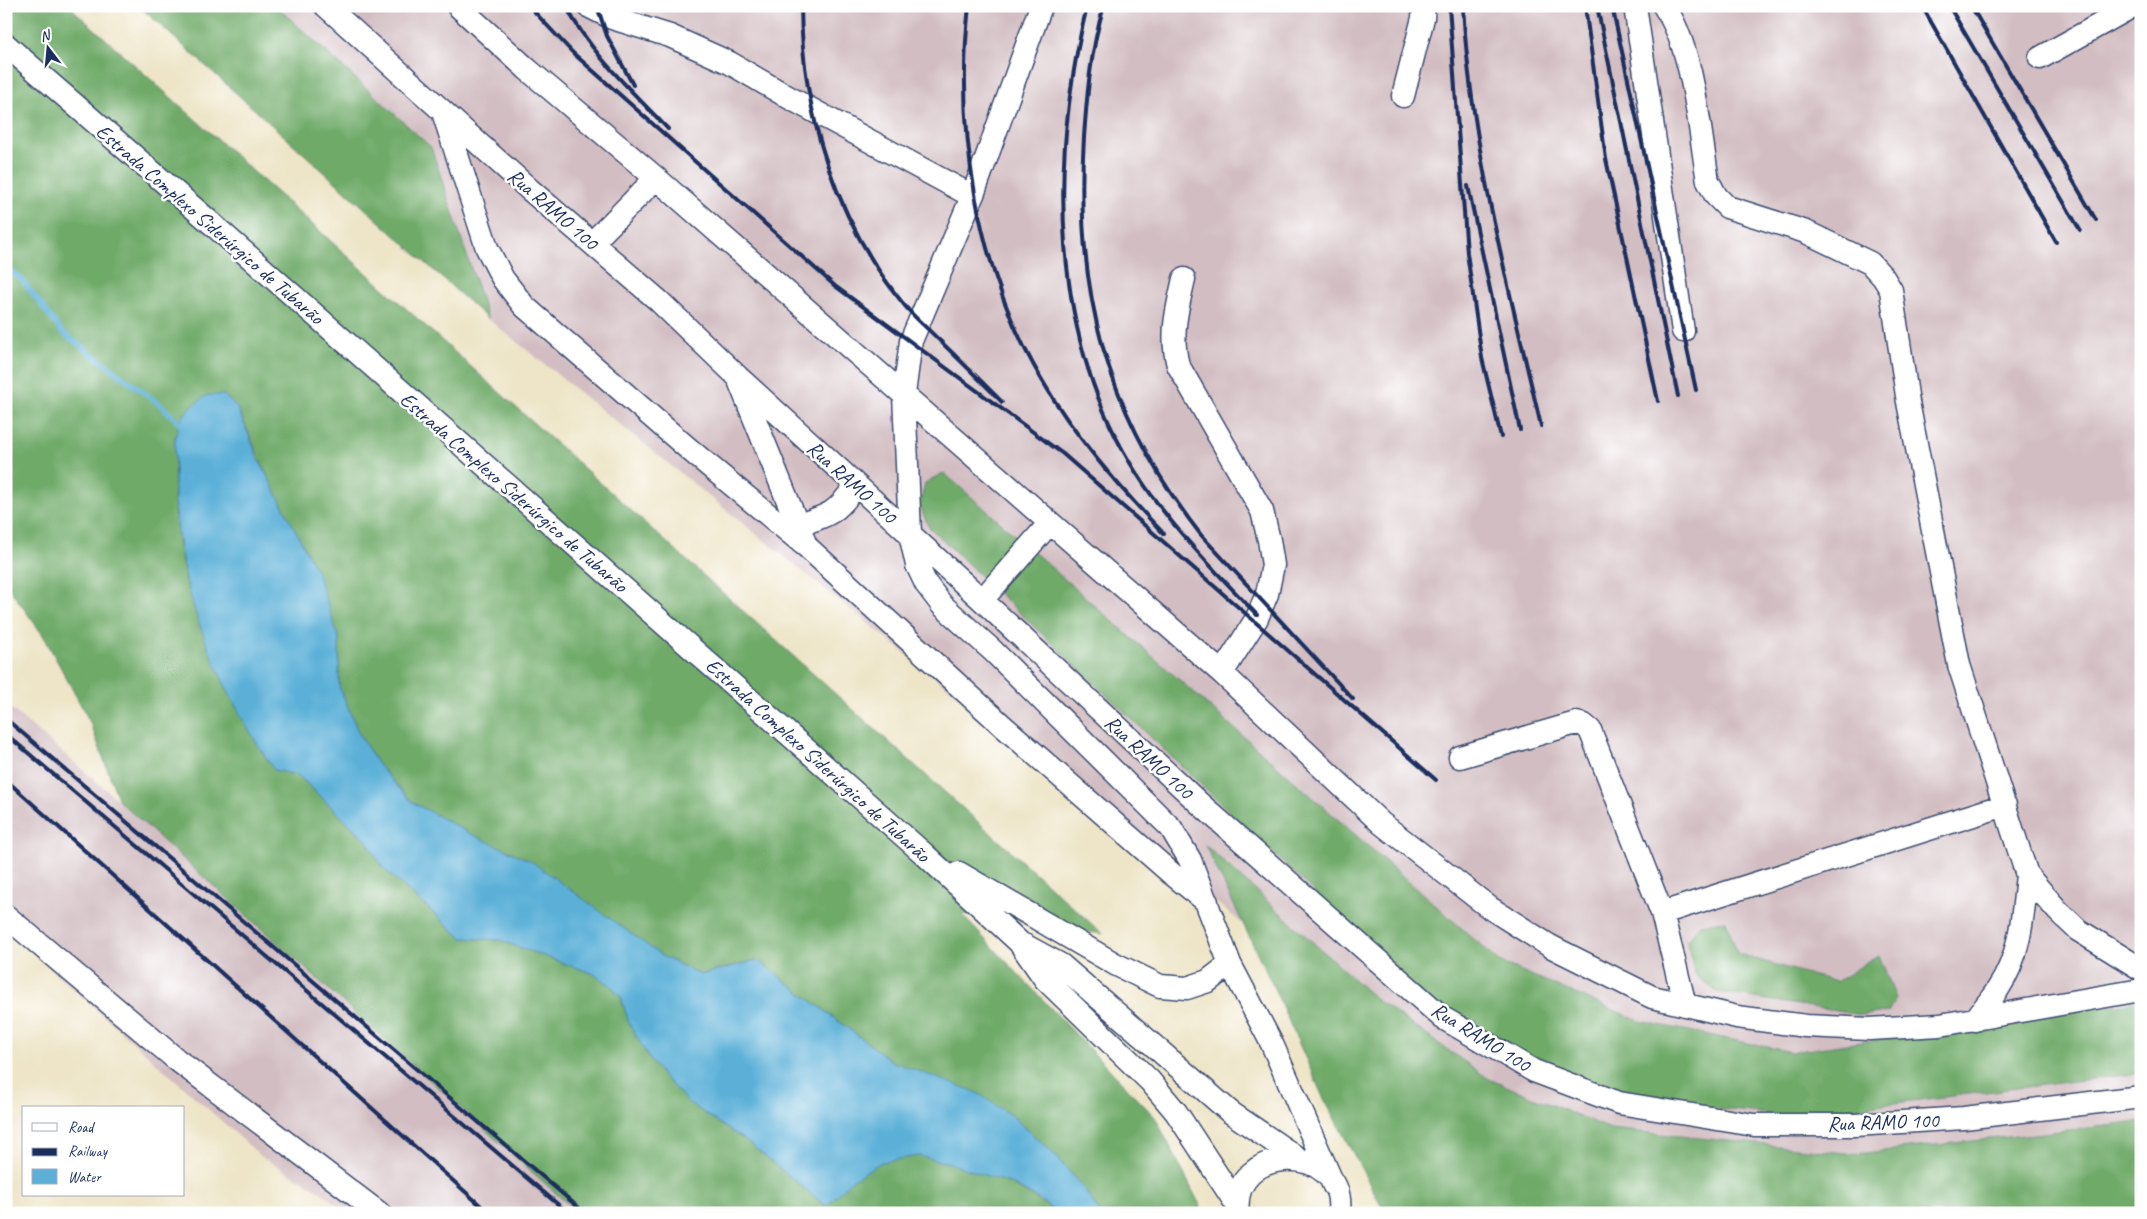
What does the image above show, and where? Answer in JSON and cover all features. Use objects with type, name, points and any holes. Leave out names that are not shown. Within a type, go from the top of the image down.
[{"type":"street","name":"Rua RAMO 100","points":[[326,6],[592,244],[659,301],[738,377],[982,600],[1199,803],[1443,1018],[1534,1071],[1619,1103],[1671,1113],[1754,1125],[1855,1125],[1964,1118],[2141,1098]]},
{"type":"street","points":[[458,6],[527,69],[656,178],[1222,673],[1381,823],[1490,908],[1558,951],[1652,997],[1737,1018],[1806,1026],[1869,1029],[1940,1025],[2141,990]]},
{"type":"street","points":[[588,6],[612,18],[670,36],[730,63],[796,102],[972,196]]},
{"type":"street","points":[[1041,6],[972,196],[910,341],[904,394],[910,534],[916,565],[926,584],[942,605],[993,651],[1171,828],[1190,860],[1230,964],[1272,1044],[1339,1204]]},
{"type":"street","points":[[1403,96],[1423,18],[1424,6]]},
{"type":"street","points":[[1635,6],[1683,331]]},
{"type":"street","points":[[1664,6],[1675,24],[1685,49],[1708,181],[1716,196],[1727,207],[1806,232],[1870,263],[1883,277],[1891,290],[1908,402],[1960,665],[2027,875],[2058,911],[2078,930],[2141,968]]},
{"type":"street","points":[[2040,58],[2133,6]]},
{"type":"street","name":"Estrada Complexo Siderúrgico de Tubarão","points":[[6,45],[226,236],[923,853],[1019,942],[1045,979],[1150,1081],[1176,1112],[1237,1209]]},
{"type":"street","points":[[442,111],[487,248],[503,279],[524,306],[690,450],[802,536],[1003,726],[1172,874],[1207,902]]},
{"type":"street","points":[[592,244],[656,178]]},
{"type":"street","points":[[1184,279],[1174,323],[1173,347],[1178,365],[1262,511],[1273,565],[1267,594],[1257,618],[1222,673]]},
{"type":"street","points":[[738,377],[802,536]]},
{"type":"street","points":[[802,536],[825,516],[841,507],[856,485]]},
{"type":"street","points":[[982,600],[1050,523]]},
{"type":"street","points":[[1460,757],[1576,723],[1584,725],[1590,730],[1662,913],[1685,1005]]},
{"type":"street","points":[[1662,913],[2005,805]]},
{"type":"street","points":[[923,853],[1115,964],[1160,986],[1187,988],[1208,981],[1230,964]]},
{"type":"street","points":[[1975,1020],[1999,988],[2012,962],[2020,936],[2027,875]]},
{"type":"street","points":[[6,916],[177,1060],[379,1213]]},
{"type":"street","name":"Estrada Complexo Siderúrgico de Tubarão","points":[[1019,942],[1061,965],[1230,1112],[1299,1159],[1314,1164],[1326,1174],[1339,1204]]},
{"type":"street","name":"Estrada Complexo Siderúrgico de Tubarão","points":[[1237,1209],[1243,1184],[1257,1168],[1278,1159],[1299,1159]]},
{"type":"shaded area","points":[[276,6],[2141,6],[2141,1164],[1873,1189],[1515,1142],[488,319],[431,146]]},
{"type":"shaded area","points":[[6,704],[119,801],[578,1213],[348,1213],[317,1189],[263,1158],[6,929]]},
{"type":"green space","points":[[6,6],[69,6],[1103,934],[961,914],[1155,1117],[1204,1213],[1100,1213],[1081,1185],[1052,1152],[1012,1116],[893,1062],[757,960],[701,975],[662,956],[469,833],[412,802],[379,766],[359,734],[339,686],[339,639],[238,409],[207,395],[184,414],[175,437],[174,510],[177,533],[186,583],[274,770],[298,775],[366,840],[384,869],[462,938],[499,940],[592,973],[609,984],[621,997],[629,1023],[689,1103],[746,1141],[826,1206],[852,1180],[867,1169],[887,1161],[920,1156],[956,1163],[992,1176],[1042,1202],[1056,1213],[578,1213],[119,801],[90,722],[43,635],[6,584]]},
{"type":"green space","points":[[139,6],[276,6],[431,147],[488,319]]},
{"type":"green space","points":[[944,473],[1500,962],[1640,1021],[1792,1052],[2141,1001],[2141,1073],[1787,1116],[1620,1098],[1447,1018],[928,526],[920,506],[925,483]]},
{"type":"green space","points":[[1205,845],[1377,1000],[1489,1079],[1611,1129],[1856,1154],[2141,1122],[2141,1213],[1385,1213],[1322,1095],[1273,986]]},
{"type":"green space","points":[[1726,921],[1738,954],[1836,982],[1879,955],[1896,998],[1888,1012],[1862,1015],[1717,992],[1695,975],[1687,941],[1700,924]]},
{"type":"water","points":[[207,395],[224,395],[238,409],[258,458],[317,572],[339,639],[339,686],[359,734],[379,766],[412,802],[469,833],[531,861],[662,956],[701,975],[757,960],[893,1062],[976,1092],[1012,1116],[1052,1152],[1081,1185],[1100,1213],[1056,1213],[1040,1200],[1012,1184],[949,1163],[919,1156],[881,1162],[852,1180],[826,1206],[746,1141],[689,1103],[662,1075],[647,1055],[629,1023],[621,997],[609,984],[592,973],[499,940],[462,938],[384,869],[366,840],[298,775],[274,770],[252,736],[216,665],[201,629],[181,554],[176,515],[176,436],[180,422],[186,412]]},
{"type":"waterway","points":[[6,267],[22,280],[62,332],[162,406],[185,429]]},
{"type":"railway","points":[[529,6],[573,53],[835,286],[1063,454],[1436,780]]},
{"type":"railway","points":[[566,6],[599,56],[668,129]]},
{"type":"railway","points":[[597,6],[607,36],[633,85]]},
{"type":"railway","points":[[801,6],[808,87],[816,126],[842,203],[860,239],[881,273],[909,310],[1002,402]]},
{"type":"railway","points":[[969,6],[965,54],[965,102],[969,151],[976,199],[987,247],[1001,293],[1020,338],[1042,380],[1068,421],[1130,498],[1164,534]]},
{"type":"railway","points":[[1087,6],[1075,64],[1067,124],[1063,185],[1065,246],[1073,306],[1087,365],[1108,421],[1137,474],[1164,512],[1194,548],[1257,615]]},
{"type":"railway","points":[[1104,6],[1096,38],[1088,88],[1082,193],[1085,247],[1092,298],[1103,348],[1120,396],[1141,443],[1168,489],[1201,535],[1353,699]]},
{"type":"railway","points":[[1449,6],[1467,253],[1482,358],[1501,437]]},
{"type":"railway","points":[[1463,6],[1467,59],[1483,165],[1504,270],[1541,426]]},
{"type":"railway","points":[[1585,6],[1606,159],[1658,401]]},
{"type":"railway","points":[[1597,6],[1678,396]]},
{"type":"railway","points":[[1612,6],[1696,390]]},
{"type":"railway","points":[[1922,6],[2056,242]]},
{"type":"railway","points":[[1949,6],[2080,230]]},
{"type":"railway","points":[[1971,6],[2096,220]]},
{"type":"railway","points":[[1468,186],[1520,430]]},
{"type":"railway","points":[[6,719],[585,1213]]},
{"type":"railway","points":[[6,734],[568,1213]]},
{"type":"railway","points":[[6,780],[489,1213]]}]
